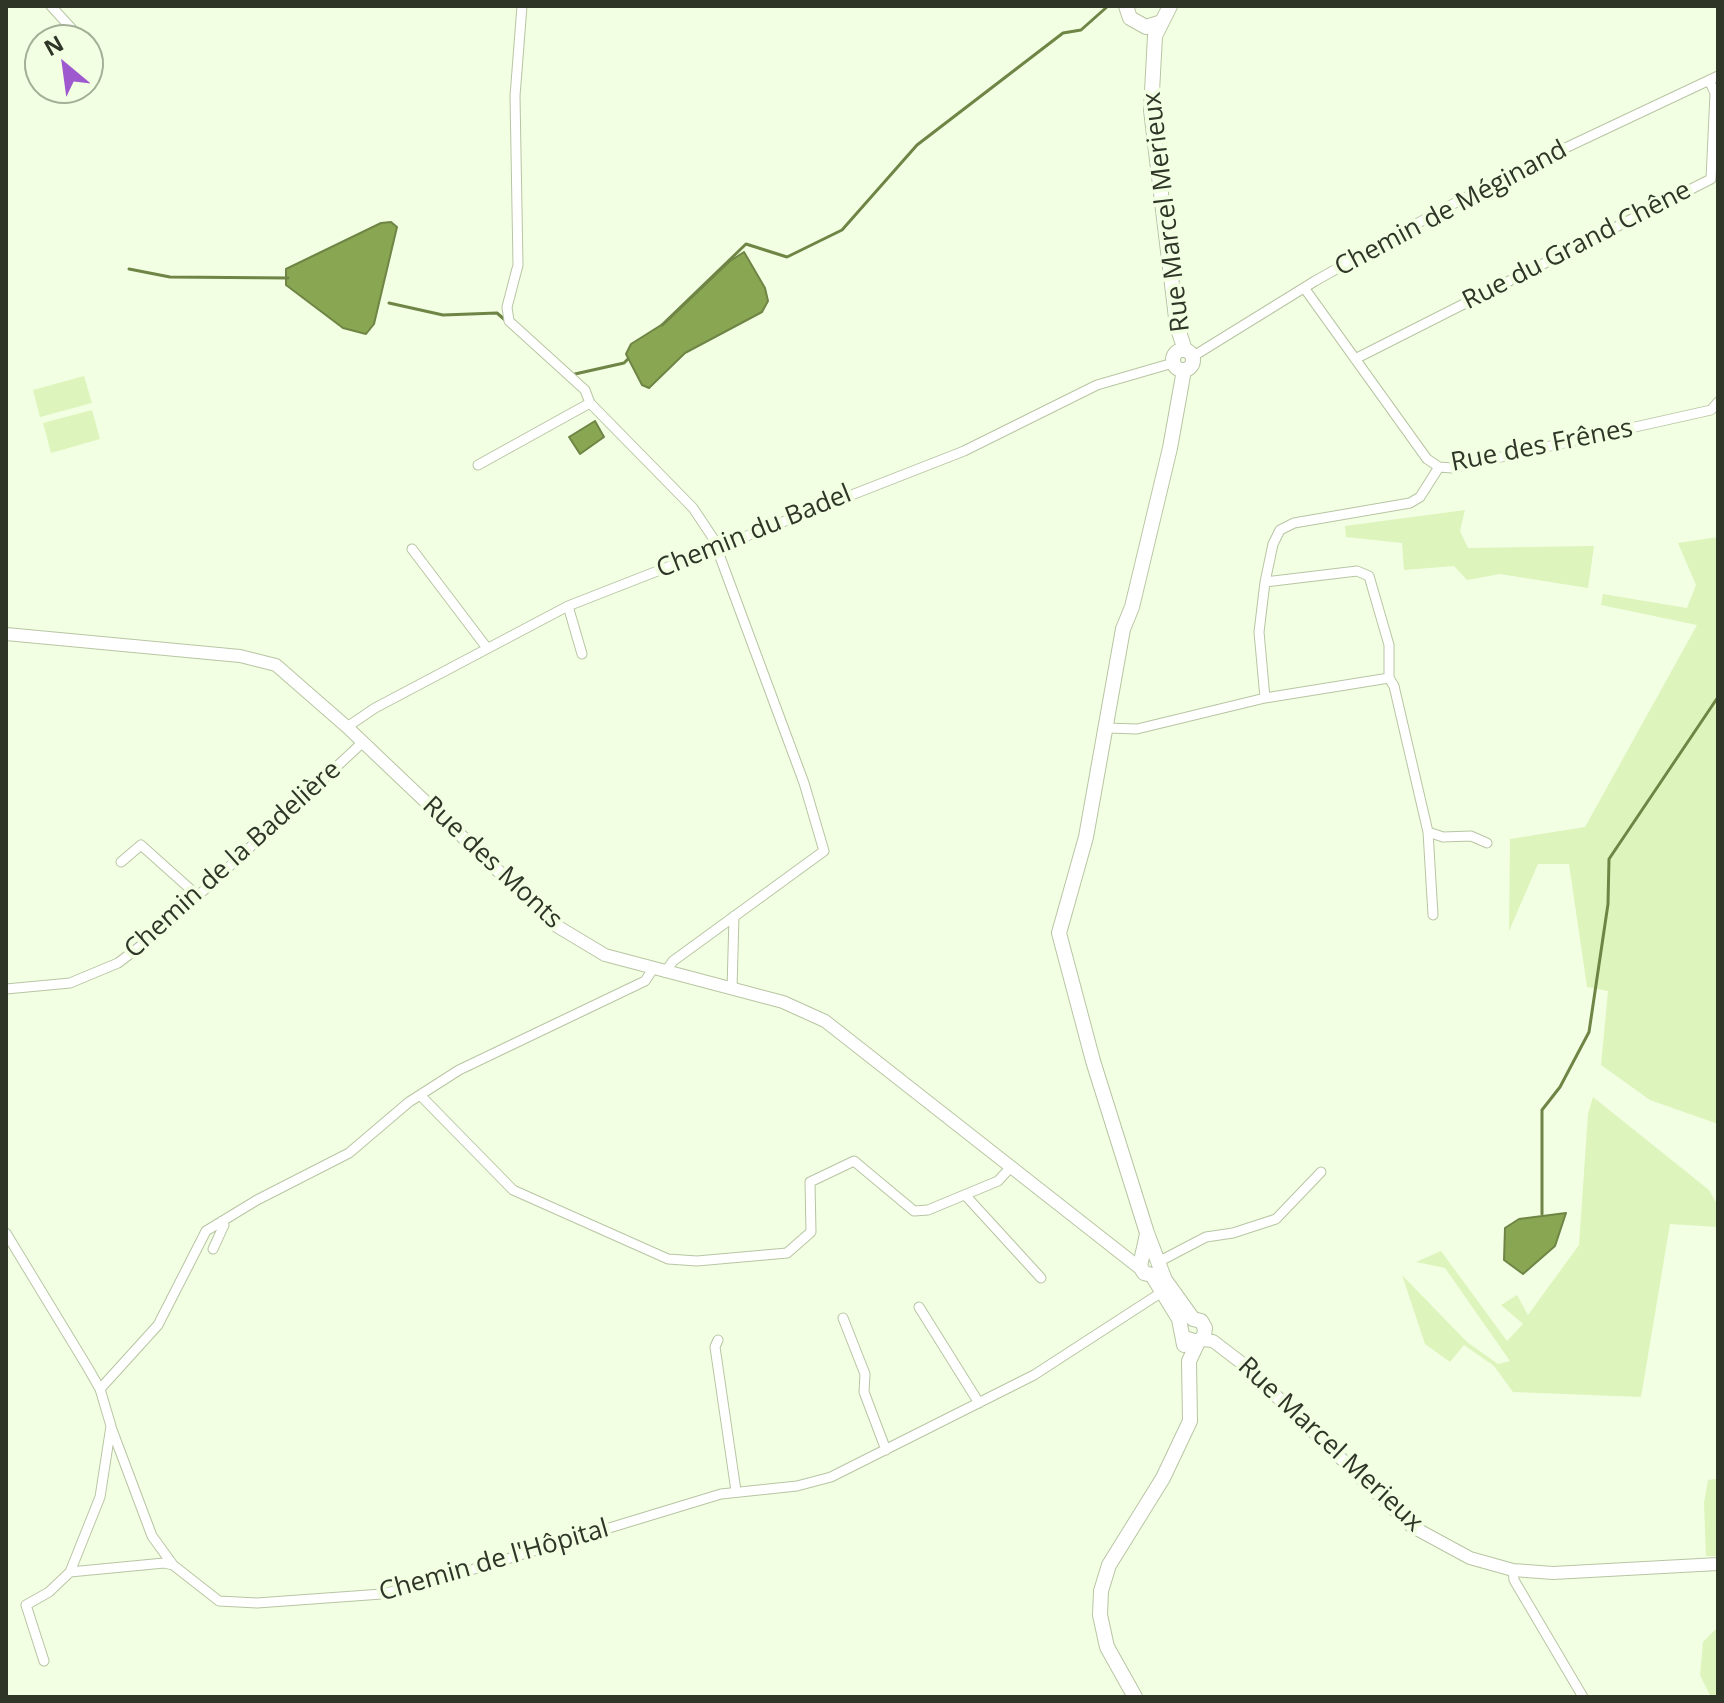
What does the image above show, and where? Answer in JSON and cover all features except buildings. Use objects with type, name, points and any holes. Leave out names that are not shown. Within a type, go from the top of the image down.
[{"type":"main road","name":"Rue Marcel Merieux","points":[[1126,6],[1130,18],[1139,26],[1151,73]]},
{"type":"main road","name":"Rue Marcel Merieux","points":[[1170,6],[1155,36],[1151,110],[1177,326],[1184,360],[1170,448],[1132,607],[1123,629],[1116,686],[1086,837],[1059,933],[1093,1061],[1147,1233],[1151,1264],[1162,1292],[1194,1332]]},
{"type":"main road","points":[[1139,26],[1151,27],[1162,22]]},
{"type":"main road","name":"Rue Marcel Merieux","points":[[1151,1264],[1194,1332]]},
{"type":"main road","points":[[1135,1697],[1107,1647],[1100,1615],[1101,1591],[1109,1565],[1163,1478],[1190,1421],[1190,1368],[1183,1354],[1194,1332]]},
{"type":"street","points":[[51,6],[65,24]]},
{"type":"street","points":[[100,1389],[158,1325],[206,1231],[349,1153],[420,1095],[485,1057],[645,981],[824,851],[804,783],[718,546],[693,508],[590,403],[585,390],[509,321],[507,307],[518,265],[515,96],[522,6]]},
{"type":"street","name":"Chemin de Méginand","points":[[1184,360],[1508,175],[1714,78]]},
{"type":"street","name":"Rue du Grand Chêne","points":[[1355,359],[1714,182],[1714,78]]},
{"type":"street","name":"Rue des Frênes","points":[[1305,289],[1427,459],[1439,467],[1452,468],[1711,410],[1718,402]]},
{"type":"street","name":"Chemin du Badel","points":[[347,727],[568,606],[964,451],[1097,385],[1184,360]]},
{"type":"street","points":[[478,465],[590,403]]},
{"type":"street","points":[[1265,698],[1259,632],[1265,582],[1273,544],[1280,530],[1294,523],[1410,503],[1420,497],[1439,467]]},
{"type":"street","points":[[412,549],[487,648]]},
{"type":"street","points":[[1265,582],[1357,571],[1369,576],[1389,645],[1389,678],[1394,686],[1428,832],[1433,915]]},
{"type":"street","points":[[568,606],[582,654]]},
{"type":"street","name":"Rue des Monts","points":[[6,634],[240,656],[276,665],[347,727],[555,925],[605,955],[783,1002],[825,1021],[1124,1256],[1151,1264]]},
{"type":"street","points":[[1107,728],[1137,729],[1265,698],[1389,678]]},
{"type":"street","name":"Chemin de la Badelière","points":[[6,989],[70,983],[97,974],[159,932],[362,743]]},
{"type":"street","points":[[1428,832],[1443,837],[1471,836],[1487,843]]},
{"type":"street","points":[[121,862],[141,845],[198,896]]},
{"type":"street","points":[[732,989],[734,916]]},
{"type":"street","points":[[420,1095],[513,1190],[668,1259],[697,1261],[787,1253],[811,1232],[810,1182],[854,1161],[914,1211],[928,1210],[966,1196],[998,1181],[1011,1167]]},
{"type":"street","points":[[1151,1264],[1206,1237],[1233,1233],[1276,1219],[1321,1172]]},
{"type":"street","points":[[966,1196],[1041,1278]]},
{"type":"street","points":[[213,1249],[224,1225],[222,1221]]},
{"type":"street","points":[[6,1233],[100,1389],[148,1526],[173,1565]]},
{"type":"street","name":"Chemin de l'Hôpital","points":[[173,1565],[222,1602],[257,1603],[382,1594],[478,1570],[736,1491],[797,1486],[831,1477],[1034,1375],[1162,1292]]},
{"type":"street","points":[[919,1307],[979,1403]]},
{"type":"street","points":[[843,1318],[865,1374],[864,1392],[886,1450]]},
{"type":"street","name":"Rue Marcel Merieux","points":[[1194,1332],[1218,1335],[1225,1349],[1411,1526],[1470,1558],[1513,1570],[1553,1573],[1718,1564]]},
{"type":"street","points":[[718,1340],[715,1347],[736,1491]]},
{"type":"street","points":[[44,1661],[26,1605],[49,1592],[70,1572],[100,1497],[111,1426]]},
{"type":"street","points":[[70,1572],[152,1563],[173,1565]]},
{"type":"street","points":[[1513,1570],[1514,1580],[1583,1697]]},
{"type":"shaded area","points":[[391,222],[397,227],[374,324],[366,334],[343,328],[286,285],[286,269],[381,223]]},
{"type":"shaded area","points":[[744,252],[765,288],[768,301],[762,312],[685,353],[649,388],[642,385],[626,354],[631,344],[666,322],[730,261]]},
{"type":"shaded area","points":[[84,376],[92,403],[40,417],[33,390]]},
{"type":"shaded area","points":[[92,410],[100,439],[51,453],[43,423]]},
{"type":"shaded area","points":[[595,421],[604,437],[580,454],[569,437]]},
{"type":"shaded area","points":[[1465,510],[1460,531],[1468,548],[1594,546],[1588,588],[1500,574],[1467,580],[1454,566],[1404,570],[1402,543],[1346,537],[1345,526]]},
{"type":"shaded area","points":[[1718,537],[1718,1124],[1650,1100],[1601,1065],[1608,991],[1587,987],[1569,864],[1538,864],[1509,931],[1510,839],[1585,827],[1697,625],[1601,605],[1603,594],[1687,608],[1696,585],[1678,543]]},
{"type":"shaded area","points":[[1593,1097],[1709,1190],[1718,1206],[1718,1227],[1670,1224],[1641,1397],[1513,1392],[1494,1366],[1464,1345],[1450,1362],[1425,1344],[1402,1275],[1467,1342],[1498,1364],[1510,1361],[1445,1268],[1416,1262],[1441,1251],[1507,1341],[1523,1324],[1501,1305],[1517,1295],[1528,1315],[1579,1245],[1588,1114]]},
{"type":"shaded area","points":[[1566,1213],[1555,1246],[1523,1274],[1504,1260],[1505,1228],[1519,1219]]},
{"type":"shaded area","points":[[1716,1479],[1718,1556],[1706,1556],[1704,1503],[1708,1480]]},
{"type":"shaded area","points":[[1718,1627],[1718,1697],[1711,1697],[1700,1675],[1703,1642]]},
{"type":"waterway","points":[[662,325],[746,244],[787,257],[842,230],[917,145],[1063,33],[1081,30],[1108,6]]},
{"type":"waterway","points":[[129,269],[170,277],[288,278]]},
{"type":"waterway","points":[[389,303],[443,315],[497,313],[505,320]]},
{"type":"waterway","points":[[575,374],[624,363],[628,359]]},
{"type":"waterway","points":[[1542,1214],[1542,1110],[1560,1087],[1589,1032],[1608,904],[1609,859],[1718,697]]}]
